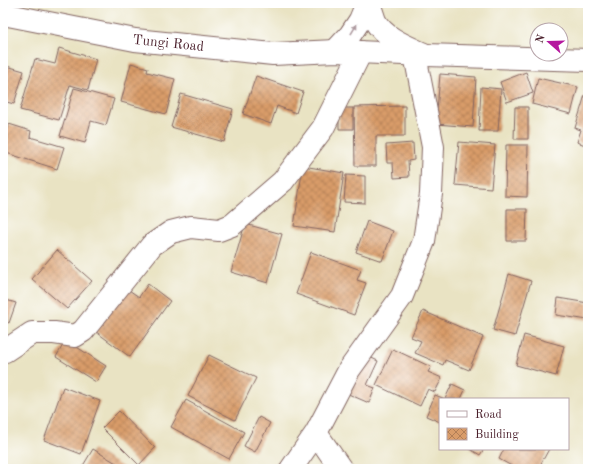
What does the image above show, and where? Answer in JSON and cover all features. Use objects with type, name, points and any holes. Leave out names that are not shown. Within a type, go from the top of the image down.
[{"type":"street","points":[[335,51],[350,36],[368,3]]},
{"type":"street","points":[[291,469],[316,433],[349,370],[402,296],[424,241],[430,194],[433,147],[420,55],[387,35],[376,22],[368,3]]},
{"type":"street","name":"Tungi Road","points":[[3,14],[135,40],[273,54],[335,51],[588,60]]},
{"type":"street","points":[[5,351],[32,333],[54,333],[75,336],[83,331],[152,245],[171,232],[191,227],[219,230],[232,225],[283,181],[319,134],[361,52]]},
{"type":"street","points":[[316,433],[341,469]]},
{"type":"building","points":[[59,48],[96,59],[88,90],[70,85],[59,120],[20,110],[35,59],[55,64]]},
{"type":"building","points":[[131,63],[148,68],[147,72],[175,79],[166,114],[121,102]]},
{"type":"building","points":[[3,65],[24,71],[14,104],[3,101]]},
{"type":"building","points":[[526,72],[533,93],[507,102],[500,82]]},
{"type":"building","points":[[440,74],[476,77],[473,127],[436,124]]},
{"type":"building","points":[[256,76],[303,92],[296,113],[277,106],[271,124],[243,114]]},
{"type":"building","points":[[538,78],[578,87],[571,114],[532,104]]},
{"type":"building","points":[[481,87],[501,89],[498,131],[479,131]]},
{"type":"building","points":[[74,88],[114,99],[106,125],[91,121],[85,143],[60,136]]},
{"type":"building","points":[[181,94],[233,109],[224,142],[171,127]]},
{"type":"building","points":[[585,95],[588,96],[588,146],[577,142],[581,130],[575,128]]},
{"type":"building","points":[[405,106],[405,136],[376,136],[376,166],[355,166],[354,107]]},
{"type":"building","points":[[515,107],[528,107],[528,139],[514,139]]},
{"type":"building","points":[[339,108],[353,108],[353,129],[339,129]]},
{"type":"building","points":[[9,124],[31,131],[30,137],[64,147],[57,169],[3,152],[3,145]]},
{"type":"building","points":[[459,142],[495,145],[491,188],[455,185]]},
{"type":"building","points":[[413,143],[414,160],[408,161],[409,177],[394,178],[393,163],[387,163],[386,145]]},
{"type":"building","points":[[506,145],[528,145],[527,197],[505,196]]},
{"type":"building","points":[[303,166],[344,173],[335,232],[294,226]]},
{"type":"building","points":[[346,175],[365,176],[365,203],[344,202]]},
{"type":"building","points":[[507,209],[527,209],[526,241],[507,241]]},
{"type":"building","points":[[367,221],[393,231],[382,261],[356,252]]},
{"type":"building","points":[[245,224],[282,234],[268,283],[231,272]]},
{"type":"building","points":[[57,250],[92,281],[67,309],[32,279]]},
{"type":"building","points":[[311,252],[361,270],[357,280],[366,283],[354,315],[296,294]]},
{"type":"building","points":[[509,274],[531,281],[515,336],[493,330]]},
{"type":"building","points":[[148,284],[170,301],[130,357],[95,331],[126,288],[139,297]]},
{"type":"building","points":[[558,298],[588,303],[588,320],[556,315]]},
{"type":"building","points":[[3,299],[16,303],[9,323],[3,320]]},
{"type":"building","points":[[423,311],[483,337],[469,370],[445,360],[443,365],[415,353],[421,341],[411,337]]},
{"type":"building","points":[[524,335],[564,346],[556,376],[516,365]]},
{"type":"building","points":[[66,340],[106,366],[96,382],[56,357]]},
{"type":"building","points":[[393,349],[431,367],[428,372],[442,378],[435,392],[428,389],[420,406],[376,385]]},
{"type":"building","points":[[363,354],[378,361],[367,385],[375,388],[369,403],[346,393]]},
{"type":"building","points":[[209,355],[256,378],[235,420],[188,396]]},
{"type":"building","points":[[452,384],[465,390],[461,398],[445,398]]},
{"type":"building","points":[[63,387],[100,401],[81,454],[44,440]]},
{"type":"building","points":[[435,395],[442,398],[439,398],[439,422],[426,416]]},
{"type":"building","points":[[186,400],[244,432],[229,459],[171,427]]},
{"type":"building","points":[[119,411],[155,448],[139,465],[102,428]]},
{"type":"building","points":[[259,417],[270,423],[255,452],[244,446]]},
{"type":"building","points":[[93,449],[126,469],[81,469]]},
{"type":"building","points":[[472,450],[483,450],[480,455]]},
{"type":"building","points":[[504,450],[548,450],[538,469],[517,469],[499,459]]}]
